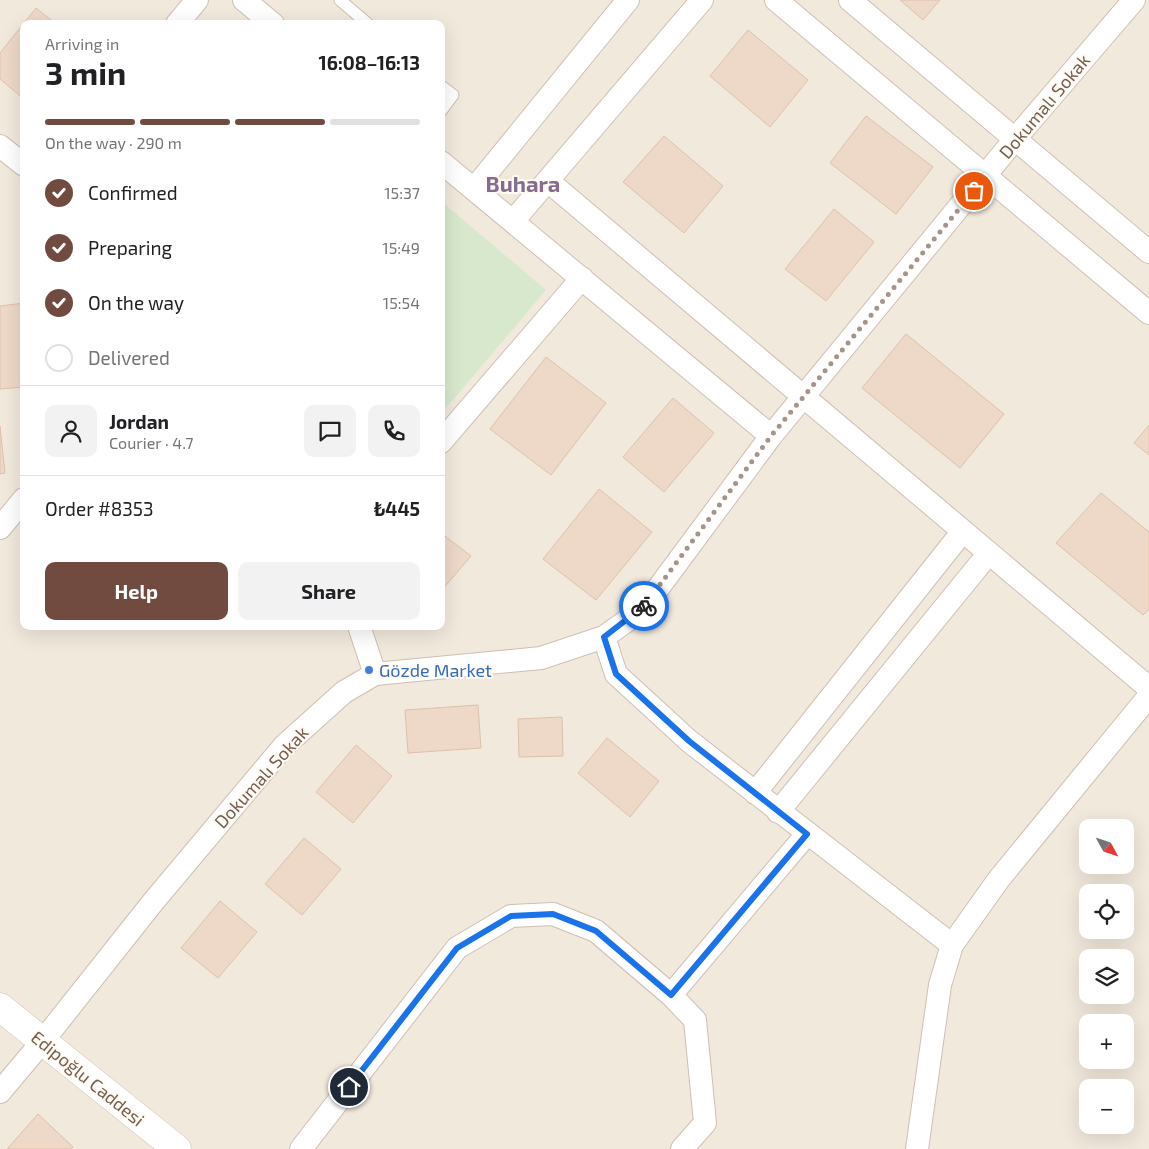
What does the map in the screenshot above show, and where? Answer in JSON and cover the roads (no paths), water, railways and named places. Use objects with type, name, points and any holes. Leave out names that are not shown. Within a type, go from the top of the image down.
[{"type":"street","points":[[180,20],[197,0]]},
{"type":"street","points":[[244,0],[268,20]]},
{"type":"street","points":[[474,189],[628,0]]},
{"type":"street","points":[[513,221],[702,0]]},
{"type":"street","points":[[776,0],[1149,313]]},
{"type":"street","points":[[850,0],[1149,252]]},
{"type":"street","name":"Dokumalı Sokak","points":[[0,1092],[153,902],[284,746],[344,692],[375,674],[541,658],[604,637],[642,610],[771,436],[805,397],[1015,139],[1134,0]]},
{"type":"street","points":[[0,146],[20,163]]},
{"type":"street","points":[[445,165],[771,436]]},
{"type":"street","points":[[548,180],[1149,688]]},
{"type":"street","points":[[445,437],[582,278]]},
{"type":"street","points":[[0,528],[20,504]]},
{"type":"street","points":[[755,793],[962,531]]},
{"type":"street","points":[[778,812],[989,553]]},
{"type":"street","points":[[359,630],[375,674]]},
{"type":"street","points":[[604,637],[616,674],[689,741],[952,946]]},
{"type":"street","points":[[916,1149],[940,985],[952,946],[999,879],[1145,708]]},
{"type":"street","points":[[671,995],[807,834]]},
{"type":"street","points":[[301,1149],[457,948],[511,916],[553,914],[596,931],[671,995],[695,1020],[705,1122],[682,1149]]},
{"type":"street","name":"Edipoğlu Caddesi","points":[[0,1007],[177,1149]]},
{"type":"lane","points":[[340,0],[363,20]]},
{"type":"lane","points":[[445,89],[453,96],[445,105]]},
{"type":"place","name":"Gözde Market","points":[[369,670]]},
{"type":"district","name":"Buhara","points":[[523,183]]}]
